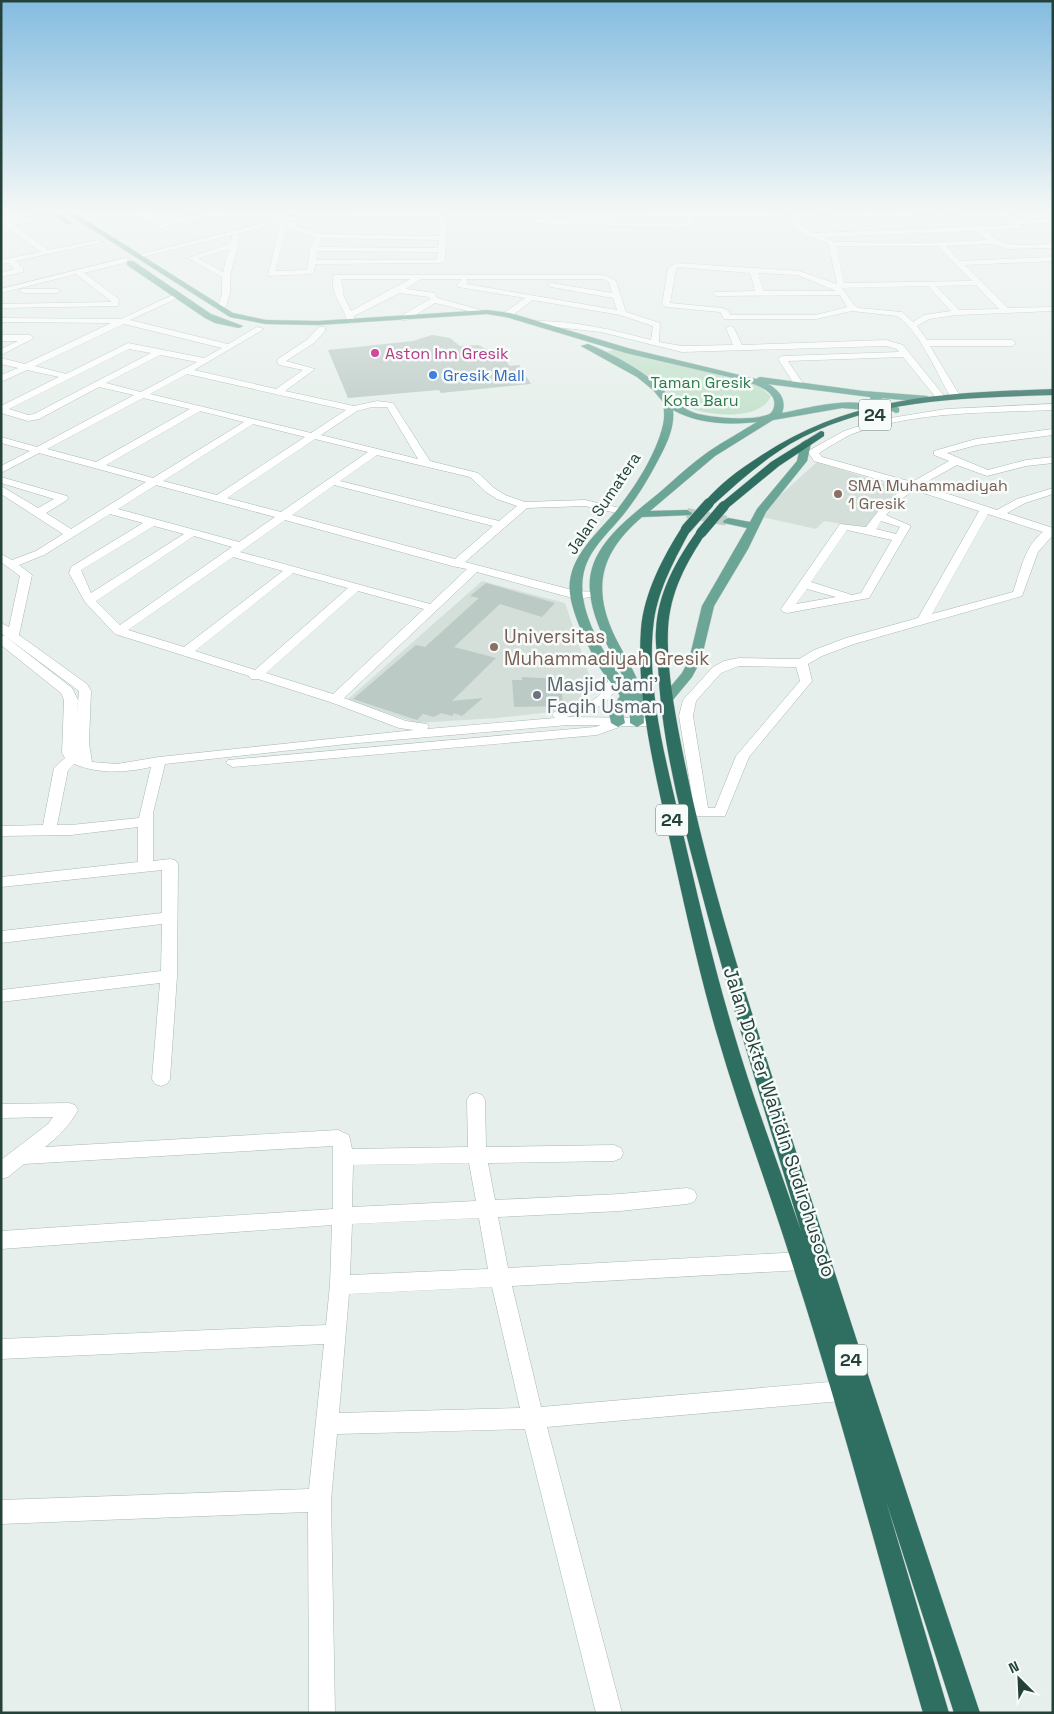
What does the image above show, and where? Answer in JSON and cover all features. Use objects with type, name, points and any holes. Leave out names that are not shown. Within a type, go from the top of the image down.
[{"type":"highway","name":"Jalan Dokter Wahidin Sudirohusodo","points":[[967,1713],[861,1390],[741,1006],[715,916],[694,811],[667,698],[662,630],[668,592],[683,560],[702,533],[724,506],[768,470],[806,443],[842,425],[888,409],[927,399],[1053,392]]},
{"type":"highway","name":"Jalan Dokter Wahidin Sudirohusodo","points":[[888,409],[958,401],[1053,398]]},
{"type":"highway","name":"Jalan Dokter Wahidin Sudirohusodo","points":[[871,408],[826,422],[795,437],[772,452],[738,477],[709,503],[686,529],[674,549],[656,589],[646,629],[648,699],[644,723],[718,1009],[732,1056],[802,1261],[936,1713]]},
{"type":"main road","points":[[168,289],[218,321],[260,329],[322,329],[484,318],[506,320],[598,351],[654,385],[668,402],[685,412],[713,419],[736,420],[774,417],[806,410],[841,406],[888,409]]},
{"type":"main road","points":[[189,289],[230,315],[266,322],[350,318],[404,318],[478,312],[507,314],[629,350],[760,383],[772,389],[777,397],[779,410],[774,417]]},
{"type":"main road","points":[[192,305],[209,302]]},
{"type":"main road","points":[[572,342],[584,337]]},
{"type":"main road","points":[[745,378],[863,394],[927,399]]},
{"type":"main road","points":[[863,394],[888,409]]},
{"type":"main road","name":"Jalan Sumatera","points":[[618,724],[616,713],[626,696],[623,688],[604,664],[576,595],[576,581],[580,564],[590,545],[621,511],[655,456],[668,424],[668,402]]},
{"type":"main road","points":[[806,410],[824,415],[827,417],[826,422]]},
{"type":"main road","name":"Jalan Sumatera","points":[[644,723],[635,711],[637,695],[604,625],[596,594],[598,572],[604,555],[619,533],[710,454],[758,424],[774,417]]},
{"type":"main road","points":[[667,698],[688,674],[694,660],[708,606],[766,504],[798,468],[802,461],[806,443]]},
{"type":"main road","points":[[640,514],[687,513]]},
{"type":"main road","points":[[728,521],[752,526]]},
{"type":"street","points":[[2,289],[57,291]]},
{"type":"street","points":[[54,289],[76,305]]},
{"type":"street","points":[[1,306],[110,305],[116,301],[100,289]]},
{"type":"street","points":[[217,307],[223,305],[226,289]]},
{"type":"street","points":[[485,289],[622,313],[657,325],[654,344]]},
{"type":"street","points":[[575,289],[617,296]]},
{"type":"street","points":[[615,289],[622,313]]},
{"type":"street","points":[[669,289],[666,305],[715,309],[725,311],[727,317],[816,317],[853,308],[899,314],[913,325],[955,396]]},
{"type":"street","points":[[715,309],[717,289]]},
{"type":"street","points":[[742,289],[760,294],[827,289]]},
{"type":"street","points":[[759,289],[760,294]]},
{"type":"street","points":[[841,289],[853,308]]},
{"type":"street","points":[[935,289],[957,312]]},
{"type":"street","points":[[984,289],[1006,311]]},
{"type":"street","points":[[347,290],[346,312],[350,318],[399,290],[432,295],[434,300]]},
{"type":"street","points":[[1,379],[177,295]]},
{"type":"street","points":[[507,314],[532,297]]},
{"type":"street","points":[[404,318],[434,300],[478,312]]},
{"type":"street","points":[[913,325],[927,317],[957,312],[1053,310]]},
{"type":"street","points":[[1,320],[123,321],[229,347]]},
{"type":"street","points":[[537,323],[565,324],[596,329],[682,349],[886,343],[900,347],[940,397]]},
{"type":"street","points":[[730,328],[739,348]]},
{"type":"street","points":[[1,470],[205,361],[260,329]]},
{"type":"street","points":[[277,392],[311,369],[282,363],[281,361],[311,341],[322,329]]},
{"type":"street","points":[[1,338],[30,338],[1,352]]},
{"type":"street","points":[[924,344],[1012,343]]},
{"type":"street","points":[[1,410],[128,346],[205,361]]},
{"type":"street","points":[[1,410],[28,418],[36,417],[159,352]]},
{"type":"street","points":[[799,385],[782,359],[904,354]]},
{"type":"street","points":[[1,361],[66,376]]},
{"type":"street","points":[[185,371],[354,409]]},
{"type":"street","points":[[98,384],[313,435],[477,477],[490,490],[501,497],[524,505],[585,503],[621,511]]},
{"type":"street","points":[[219,498],[354,409],[380,404],[390,405],[426,463]]},
{"type":"street","points":[[97,466],[199,408]]},
{"type":"street","points":[[1052,531],[985,508],[818,458],[813,452],[847,433],[878,423],[946,412],[1053,408]]},
{"type":"street","points":[[1027,409],[1050,435]]},
{"type":"street","points":[[6,561],[40,553],[252,421]]},
{"type":"street","points":[[1050,435],[976,442],[937,453],[955,462],[987,473],[1026,463],[1053,460]]},
{"type":"street","points":[[1,440],[456,564],[576,595],[596,594]]},
{"type":"street","points":[[118,631],[237,550],[376,451]]},
{"type":"street","points":[[798,468],[818,458]]},
{"type":"street","points":[[869,531],[878,516],[898,495],[955,462]]},
{"type":"street","points":[[1,480],[63,498],[38,513]]},
{"type":"street","points":[[332,482],[501,525]]},
{"type":"street","points":[[1,489],[71,534]]},
{"type":"street","points":[[999,513],[1021,501],[1053,491]]},
{"type":"street","points":[[456,564],[524,505]]},
{"type":"street","points":[[923,620],[985,508]]},
{"type":"street","points":[[108,510],[192,533],[292,569],[432,608]]},
{"type":"street","points":[[878,516],[906,525],[866,596],[787,610],[844,526],[897,538]]},
{"type":"street","points":[[152,522],[75,569],[75,574],[90,600],[118,631],[254,676],[335,699],[404,725],[423,728],[559,715],[594,706],[604,699],[615,679]]},
{"type":"street","points":[[801,663],[806,681],[743,756],[720,813],[694,811],[686,716],[690,700],[717,670],[728,664],[739,662],[801,663],[818,653],[850,641],[1018,594],[1030,555],[1038,541],[1052,531]]},
{"type":"street","points":[[90,600],[192,533]]},
{"type":"street","points":[[6,561],[24,572],[26,577],[7,638]]},
{"type":"street","points":[[335,699],[474,568]]},
{"type":"street","points":[[184,653],[292,569]]},
{"type":"street","points":[[804,584],[852,598]]},
{"type":"street","points":[[254,676],[356,587]]},
{"type":"street","points":[[1,627],[7,638],[70,695],[69,753],[98,768],[347,746],[596,731],[618,724],[644,723]]},
{"type":"street","points":[[49,829],[61,768],[80,759]]},
{"type":"street","points":[[145,866],[146,813],[159,764]]},
{"type":"street","points":[[1,831],[72,830],[146,822]]},
{"type":"street","points":[[1,882],[168,863],[171,866],[169,976],[161,1079]]},
{"type":"street","points":[[1,937],[170,918]]},
{"type":"street","points":[[1,996],[169,976]]},
{"type":"street","points":[[476,1100],[477,1155],[500,1278],[533,1418],[609,1713]]},
{"type":"street","points":[[1,1110],[69,1110],[55,1129],[1,1171]]},
{"type":"street","points":[[22,1156],[330,1138],[342,1140],[344,1157],[340,1285],[319,1500],[322,1713]]},
{"type":"street","points":[[344,1157],[614,1153]]},
{"type":"street","points":[[1,1240],[341,1216],[633,1203],[687,1196]]},
{"type":"street","points":[[340,1285],[802,1261]]},
{"type":"street","points":[[1,1349],[334,1334]]},
{"type":"street","points":[[326,1424],[533,1418],[841,1391]]},
{"type":"street","points":[[1,1512],[319,1500]]},
{"type":"shaded area","name":"SMA Muhammadiyah 1 Gresik","points":[[817,462],[899,488],[866,528],[824,521],[816,529],[762,517],[775,500]]},
{"type":"shaded area","name":"Universitas Muhammadiyah Gresik","points":[[482,581],[565,603],[590,678],[590,685],[578,705],[562,711],[496,718],[417,723],[347,700]]},
{"type":"green space","name":"Taman Gresik Kota Baru","points":[[615,349],[756,384],[771,396],[765,405],[742,414],[714,414],[688,408],[673,399],[659,384],[640,371],[606,352]]},
{"type":"building","name":"Gresik Mall","points":[[432,335],[450,338],[460,346],[478,345],[502,356],[510,366],[519,365],[531,384],[441,393],[439,390],[348,398],[328,350],[413,341]]},
{"type":"building","points":[[486,583],[555,603],[542,617],[500,604],[454,647],[496,658],[452,701],[483,698],[462,716],[454,713],[452,716],[441,713],[434,717],[423,714],[417,720],[353,699],[416,645],[425,647],[479,598],[470,596]]},
{"type":"building","name":"Masjid Jami' Faqih Usman","points":[[522,677],[561,679],[563,706],[514,707],[512,680],[522,680]]},
{"type":"tunnel","points":[[687,513],[728,521]]},
{"type":"place","name":"Aston Inn Gresik","points":[[375,353]]},
{"type":"place","name":"Gresik Mall","points":[[433,375]]},
{"type":"place","name":"SMA Muhammadiyah 1 Gresik","points":[[838,494]]},
{"type":"place","name":"Universitas Muhammadiyah Gresik","points":[[494,647]]},
{"type":"place","name":"Masjid Jami' Faqih Usman","points":[[537,695]]}]
